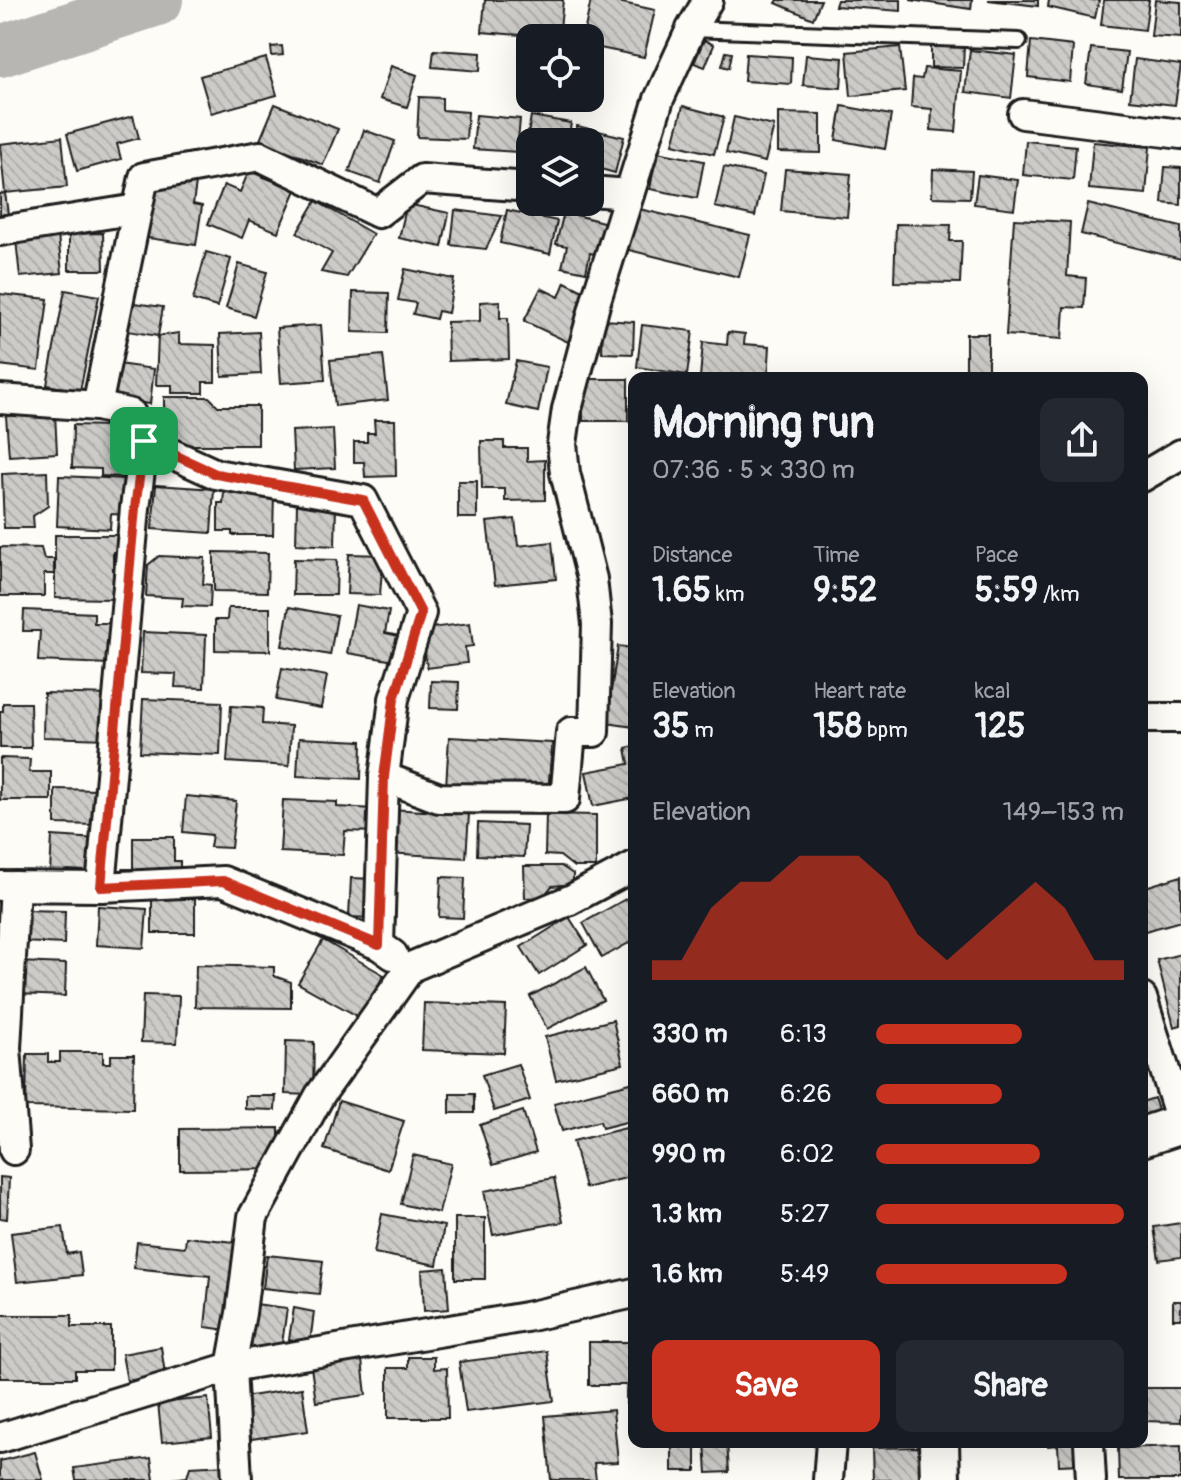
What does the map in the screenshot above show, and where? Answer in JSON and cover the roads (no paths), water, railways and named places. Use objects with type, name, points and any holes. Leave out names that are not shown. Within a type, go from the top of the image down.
[{"type":"main road","points":[[1148,1135],[1181,1122]]},
{"type":"main road","points":[[939,1448],[940,1480]]},
{"type":"street","points":[[384,777],[439,798],[565,799],[571,732],[594,732],[597,624],[592,579],[565,473],[562,444],[567,409],[593,311],[659,99],[708,0]]},
{"type":"street","points":[[1023,114],[1181,134]]},
{"type":"street","points":[[97,406],[144,177],[260,156],[378,213],[422,179],[516,186]]},
{"type":"street","points":[[604,192],[629,194]]},
{"type":"street","points":[[0,231],[137,209]]},
{"type":"street","points":[[0,399],[97,406],[131,414],[144,441],[135,508],[101,887]]},
{"type":"street","points":[[144,441],[216,474],[363,500],[421,613],[394,699],[384,777],[379,945]]},
{"type":"street","points":[[1148,473],[1181,454]]},
{"type":"street","points":[[1148,718],[1181,718]]},
{"type":"street","points":[[237,1480],[231,1367],[253,1217],[320,1095],[411,967],[570,900],[628,869]]},
{"type":"street","points":[[14,1150],[6,1048],[8,886],[101,887],[223,881],[379,945],[411,967]]},
{"type":"street","points":[[1148,1017],[1181,1122]]},
{"type":"street","points":[[0,1438],[231,1367],[526,1317],[628,1294]]},
{"type":"street","points":[[828,1480],[831,1448]]},
{"type":"street","points":[[1089,1448],[1091,1480]]},
{"type":"lane","points":[[691,29],[1019,41]]},
{"type":"waterway","points":[[0,51],[157,0]]}]
